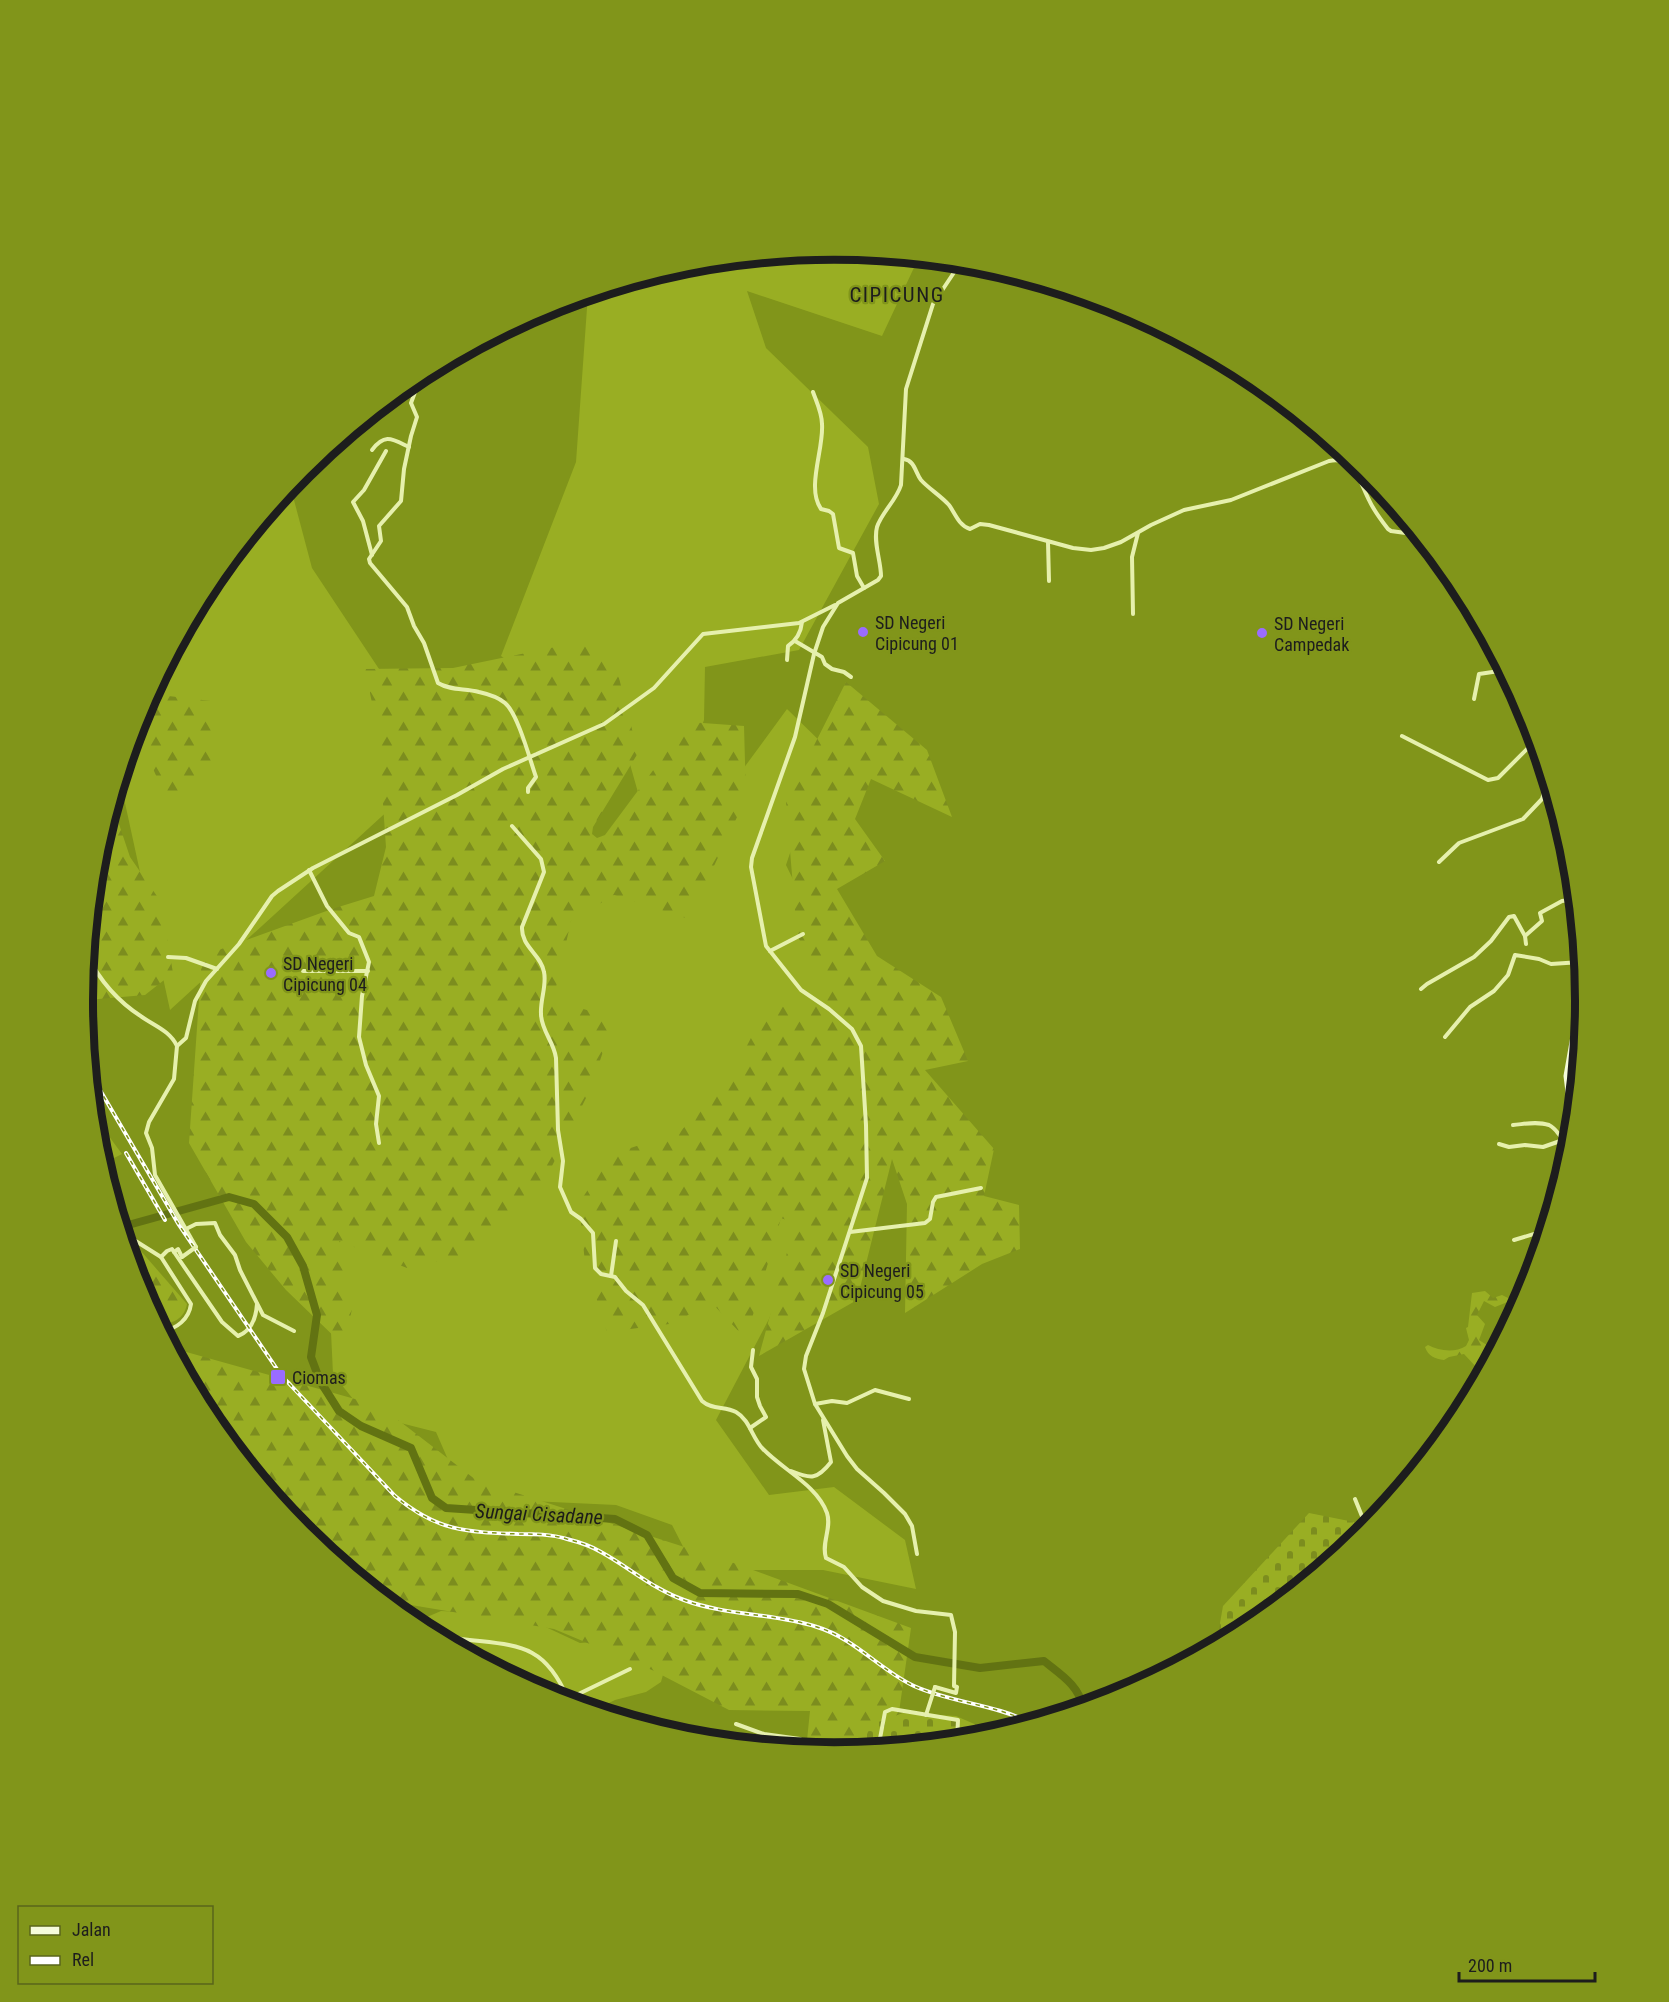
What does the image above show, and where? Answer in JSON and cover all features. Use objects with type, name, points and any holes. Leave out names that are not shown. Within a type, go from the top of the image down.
[{"type":"main road","points":[[1570,1098],[1566,1076],[1575,1034]]},
{"type":"street","points":[[177,1046],[186,1038],[200,992],[216,969],[239,944],[272,896],[309,870],[457,795],[503,769],[586,733],[620,714],[663,679],[704,634],[802,622],[878,580],[881,576],[876,533],[878,525],[900,489],[904,459],[906,389],[933,304],[956,270]]},
{"type":"street","points":[[415,390],[411,405],[417,417],[409,447],[401,501],[379,526],[380,544],[369,559],[372,567],[407,607],[424,643],[438,683],[450,688],[489,694],[506,704],[518,725],[536,777],[528,788],[528,792]]},
{"type":"street","points":[[813,392],[822,423],[816,469],[818,503],[821,509],[833,514],[839,548],[854,555],[857,576],[864,588]]},
{"type":"street","points":[[372,450],[378,442],[385,439],[393,439],[409,447]]},
{"type":"street","points":[[372,555],[363,521],[353,502],[364,490],[386,451]]},
{"type":"street","points":[[904,459],[913,464],[921,479],[948,505],[965,527],[973,528],[984,524],[1073,548],[1096,549],[1121,542],[1184,510],[1231,500],[1329,461],[1337,459],[1341,461]]},
{"type":"street","points":[[1358,476],[1372,506],[1388,529],[1410,534]]},
{"type":"street","points":[[1133,614],[1132,557],[1138,533]]},
{"type":"street","points":[[1048,542],[1050,581]]},
{"type":"street","points":[[838,603],[823,627],[814,654],[795,737],[751,864],[764,941],[770,951],[801,990],[829,1009],[852,1029],[861,1046],[867,1178],[823,1313],[804,1362],[804,1369],[815,1404],[853,1465],[905,1514],[912,1526],[917,1554]]},
{"type":"street","points":[[787,660],[788,646],[795,641],[801,630],[802,622]]},
{"type":"street","points":[[795,641],[822,657],[825,664],[832,669],[844,672],[851,677]]},
{"type":"street","points":[[1474,699],[1479,674],[1499,671]]},
{"type":"street","points":[[1402,736],[1492,781],[1498,778],[1531,745]]},
{"type":"street","points":[[1439,862],[1459,843],[1524,819],[1542,799],[1545,790]]},
{"type":"street","points":[[512,826],[541,859],[544,872],[522,927],[522,933],[530,951],[545,973],[541,1015],[547,1034],[554,1046],[556,1058],[563,1161],[560,1187],[571,1212],[581,1219],[593,1233],[594,1268],[601,1274],[615,1277],[626,1291],[643,1305],[702,1401],[709,1406],[738,1413],[761,1448],[822,1502],[829,1521],[824,1545],[826,1558],[844,1567],[862,1587],[883,1601],[916,1611],[951,1615],[956,1632],[954,1656],[956,1693],[935,1687],[926,1715]]},
{"type":"street","points":[[309,870],[327,906],[349,933],[359,937],[369,961],[362,996],[359,1037],[366,1065],[379,1096],[376,1124],[379,1143]]},
{"type":"street","points":[[1525,936],[1542,921],[1540,913],[1562,901],[1569,900]]},
{"type":"street","points":[[1421,989],[1474,957],[1491,940],[1509,916],[1514,916],[1525,936],[1526,944]]},
{"type":"street","points":[[770,951],[803,934]]},
{"type":"street","points":[[1445,1037],[1470,1007],[1494,991],[1508,975],[1515,955],[1539,959],[1551,964],[1574,962]]},
{"type":"street","points":[[168,957],[192,960],[216,969]]},
{"type":"street","points":[[94,968],[102,982],[117,998],[169,1034],[177,1046],[174,1079],[153,1115],[146,1133],[152,1148],[153,1173],[196,1247],[182,1257],[178,1249],[174,1252]]},
{"type":"street","points":[[303,971],[368,971]]},
{"type":"street","points":[[1499,1144],[1509,1147],[1525,1144],[1543,1147],[1563,1140],[1548,1125],[1529,1123],[1513,1125]]},
{"type":"street","points":[[850,1232],[925,1223],[931,1216],[936,1197],[981,1188]]},
{"type":"street","points":[[185,1228],[196,1224],[215,1223],[220,1235],[231,1247],[263,1315],[294,1331]]},
{"type":"street","points":[[1514,1240],[1539,1232]]},
{"type":"street","points":[[132,1240],[161,1257],[191,1304],[187,1317],[169,1329]]},
{"type":"street","points":[[611,1276],[616,1240]]},
{"type":"street","points":[[161,1257],[172,1249],[222,1322],[238,1336],[249,1329],[254,1318],[257,1300]]},
{"type":"street","points":[[750,1428],[766,1417],[757,1397],[757,1379],[751,1367],[753,1350]]},
{"type":"street","points":[[815,1404],[832,1401],[847,1403],[875,1390],[909,1399]]},
{"type":"street","points":[[788,1470],[812,1478],[831,1462],[829,1441],[822,1416]]},
{"type":"street","points":[[1355,1499],[1364,1520]]},
{"type":"street","points":[[456,1638],[509,1645],[533,1653],[545,1660],[552,1668],[562,1690]]},
{"type":"street","points":[[576,1695],[630,1669]]},
{"type":"street","points":[[880,1741],[886,1710],[892,1709],[958,1720],[957,1732]]},
{"type":"street","points":[[736,1724],[753,1731],[800,1739]]},
{"type":"green space","points":[[834,260],[916,264],[882,336],[747,291],[766,348],[868,447],[879,504],[799,650],[705,667],[704,720],[656,856],[624,743],[501,656],[576,462],[587,302],[643,285],[738,266],[786,261]]},
{"type":"green space","points":[[293,495],[312,568],[381,672],[404,796],[170,1010],[123,793],[149,717],[192,630],[246,550]]},
{"type":"green space","points":[[579,642],[617,670],[638,753],[593,827],[592,834],[597,838],[605,835],[689,722],[744,726],[746,798],[689,919],[614,895],[571,921],[553,1001],[602,1014],[609,1034],[590,1090],[541,1188],[473,1254],[407,1268],[339,1241],[352,1309],[344,1346],[286,1290],[246,1242],[189,1143],[202,956],[374,896],[386,847],[378,732],[365,669],[453,668]]},
{"type":"green space","points":[[846,682],[927,750],[952,817],[871,779],[855,819],[885,861],[837,889],[877,956],[941,997],[968,1061],[925,1070],[994,1149],[984,1196],[1019,1205],[1020,1249],[982,1264],[905,1313],[907,1204],[892,1159],[857,1300],[759,1356],[795,1223],[781,1218],[746,1339],[709,1300],[677,1323],[607,1332],[585,1263],[579,1203],[612,1154],[680,1132],[736,1067],[770,1001],[806,1017],[827,983],[797,936],[786,801]]},
{"type":"green space","points":[[163,686],[160,695],[211,701],[212,765],[171,809],[146,753],[136,753]]},
{"type":"green space","points":[[787,709],[826,747],[786,865],[839,973],[777,1205],[807,1216],[769,1319],[716,1420],[769,1495],[834,1487],[905,1540],[916,1589],[823,1570],[695,1570],[672,1525],[616,1505],[509,1500],[456,1478],[436,1432],[365,1414],[333,1374],[327,1248],[359,1233],[534,990],[589,887],[735,780]]},
{"type":"green space","points":[[116,816],[130,857],[161,902],[173,973],[145,995],[93,999],[99,904]]},
{"type":"green space","points":[[104,1130],[122,1154],[110,1160]]},
{"type":"green space","points":[[136,1249],[140,1250],[187,1304],[186,1309],[177,1320],[168,1323],[149,1285]]},
{"type":"green space","points":[[1485,1291],[1493,1298],[1502,1295],[1510,1299],[1495,1307],[1484,1301],[1477,1315],[1485,1324],[1479,1340],[1490,1347],[1474,1376],[1473,1374],[1478,1369],[1464,1354],[1441,1360],[1430,1355],[1425,1347],[1428,1345],[1437,1349],[1452,1350],[1466,1346],[1469,1340],[1466,1328],[1468,1327],[1472,1293]]},
{"type":"green space","points":[[180,1350],[380,1406],[476,1480],[731,1562],[911,1628],[895,1740],[807,1741],[810,1711],[729,1710],[652,1670],[554,1629],[411,1605],[396,1598],[346,1558],[277,1490],[218,1413]]},
{"type":"green space","points":[[1309,1513],[1354,1522],[1356,1527],[1286,1589],[1218,1635],[1223,1606]]},
{"type":"green space","points":[[441,1611],[505,1614],[535,1622],[580,1643],[609,1641],[664,1671],[661,1682],[646,1692],[615,1700],[604,1705],[551,1686],[507,1666],[424,1618]]},
{"type":"green space","points":[[903,1713],[956,1716],[982,1727],[931,1736],[865,1741],[870,1725]]},
{"type":"waterway","name":"Sungai Cisadane","points":[[128,1225],[229,1197],[254,1204],[287,1237],[303,1266],[317,1315],[311,1357],[320,1381],[339,1411],[361,1426],[411,1448],[432,1498],[446,1508],[615,1519],[647,1535],[673,1578],[700,1593],[798,1594],[828,1604],[915,1657],[980,1668],[1044,1661],[1074,1687],[1081,1700]]},
{"type":"railway","points":[[98,1087],[179,1225],[281,1375],[395,1496],[410,1508],[438,1523],[452,1527],[482,1532],[549,1535],[580,1543],[612,1558],[652,1584],[684,1600],[717,1609],[801,1622],[817,1627],[855,1646],[890,1672],[914,1686],[1020,1718]]},
{"type":"railway","points":[[126,1153],[165,1220]]},
{"type":"place","name":"SD Negeri Cipicung 01","points":[[863,632]]},
{"type":"place","name":"SD Negeri Campedak","points":[[1262,633]]},
{"type":"place","name":"SD Negeri Cipicung 04","points":[[271,973]]},
{"type":"place","name":"SD Negeri Cipicung 05","points":[[828,1280]]},
{"type":"place","name":"Ciomas","points":[[278,1377]]},
{"type":"district","name":"CIPICUNG","points":[[897,295]]}]
